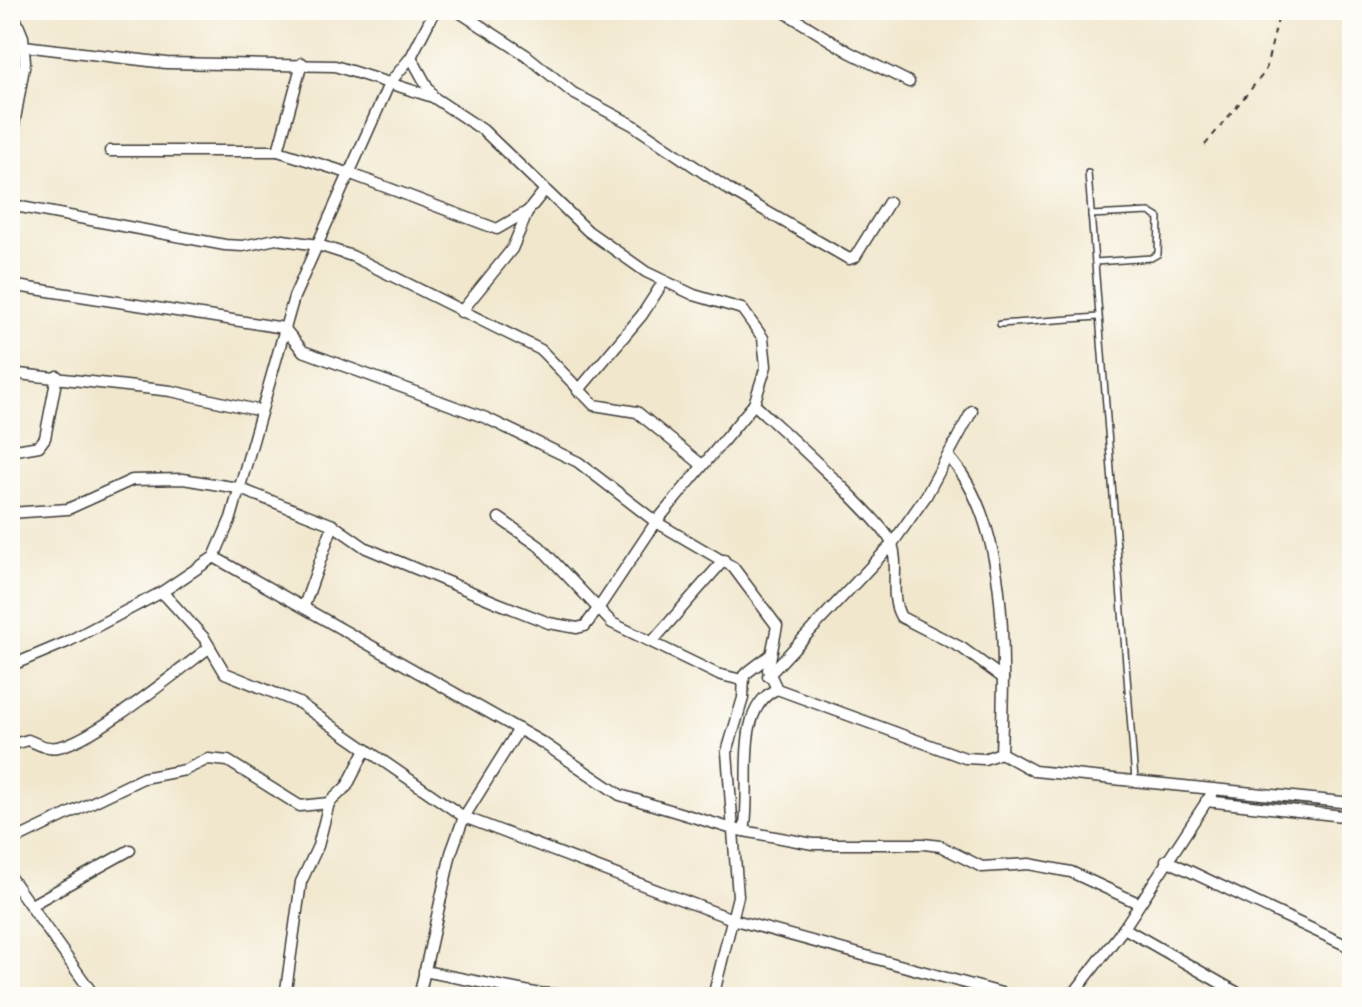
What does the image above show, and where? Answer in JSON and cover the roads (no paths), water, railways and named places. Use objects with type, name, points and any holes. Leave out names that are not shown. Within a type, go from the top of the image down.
[{"type":"street","points":[[10,148],[25,62],[23,42],[12,10]]},
{"type":"street","points":[[10,666],[67,642],[162,592],[214,557],[225,537],[294,297],[389,84],[411,57],[435,10]]},
{"type":"street","points":[[456,10],[526,55],[573,93],[633,125],[731,191],[849,259],[855,257],[889,202]]},
{"type":"street","points":[[781,10],[849,52],[909,82]]},
{"type":"street","points":[[10,34],[23,42],[166,63],[302,63],[335,66],[433,97],[483,130],[544,191],[601,240],[664,281],[694,295],[735,305],[756,323],[763,338],[766,366],[754,404],[656,522],[585,626],[577,628],[549,623],[366,548],[333,525],[238,488],[183,479],[132,480],[68,509],[10,513]]},
{"type":"street","points":[[411,57],[433,97]]},
{"type":"street","points":[[278,151],[302,63]]},
{"type":"street","points":[[110,151],[278,151],[351,174],[497,229],[528,211]]},
{"type":"street","points":[[461,312],[512,249],[528,211],[544,191]]},
{"type":"street","points":[[10,205],[225,245],[243,246],[276,239],[318,245],[352,256],[541,350],[555,361],[578,391],[599,408],[637,412],[702,465]]},
{"type":"street","points":[[578,391],[642,315],[664,281]]},
{"type":"street","points":[[10,285],[284,328],[303,351],[486,418],[578,462],[656,522],[724,560],[740,573],[777,626],[769,656],[768,676],[777,689],[965,758],[984,759],[1001,753],[1034,771],[1352,803]]},
{"type":"street","points":[[10,373],[171,391],[261,411]]},
{"type":"street","points":[[10,451],[39,446],[45,438],[57,376]]},
{"type":"street","points":[[754,404],[873,520],[892,544],[893,574],[901,617],[962,648],[1003,678]]},
{"type":"street","points":[[768,676],[892,544],[920,505],[972,411]]},
{"type":"street","points":[[948,456],[972,486],[988,524],[997,585],[1003,678],[1001,753]]},
{"type":"street","points":[[499,518],[539,546],[598,609],[628,632],[717,674],[742,680]]},
{"type":"street","points":[[304,606],[333,525]]},
{"type":"street","points":[[214,557],[519,729],[620,795],[738,830],[841,846],[940,846],[982,867],[1029,864],[1071,872],[1138,903]]},
{"type":"street","points":[[652,642],[724,560]]},
{"type":"street","points":[[162,592],[210,647],[225,673],[299,703],[464,817],[735,920],[1016,997]]},
{"type":"street","points":[[10,745],[28,740],[43,747],[68,745],[122,712],[210,647]]},
{"type":"street","points":[[713,997],[735,920],[738,830],[728,742],[743,698],[742,680],[748,670],[769,656]]},
{"type":"street","points":[[738,830],[749,796],[747,727],[763,697],[777,689]]},
{"type":"street","points":[[419,997],[451,853],[464,817],[519,729]]},
{"type":"street","points":[[285,997],[301,882],[318,846],[329,803],[347,786],[366,749]]},
{"type":"street","points":[[10,842],[143,778],[185,770],[208,759],[228,761],[300,806],[329,803]]},
{"type":"street","points":[[1071,997],[1124,928],[1214,790]]},
{"type":"street","points":[[1206,801],[1352,817]]},
{"type":"street","points":[[31,905],[130,850]]},
{"type":"street","points":[[1166,860],[1352,948]]},
{"type":"street","points":[[10,877],[95,997]]},
{"type":"street","points":[[1124,928],[1245,997]]},
{"type":"street","points":[[424,971],[535,993],[602,997]]},
{"type":"street","points":[[83,997],[85,982]]},
{"type":"street","points":[[1345,997],[1352,988]]},
{"type":"street","points":[[197,997],[252,997]]},
{"type":"lane","points":[[1088,173],[1135,781]]},
{"type":"lane","points":[[1091,215],[1149,212],[1159,218],[1158,254],[1151,258],[1095,262]]},
{"type":"lane","points":[[1000,324],[1098,317]]}]
